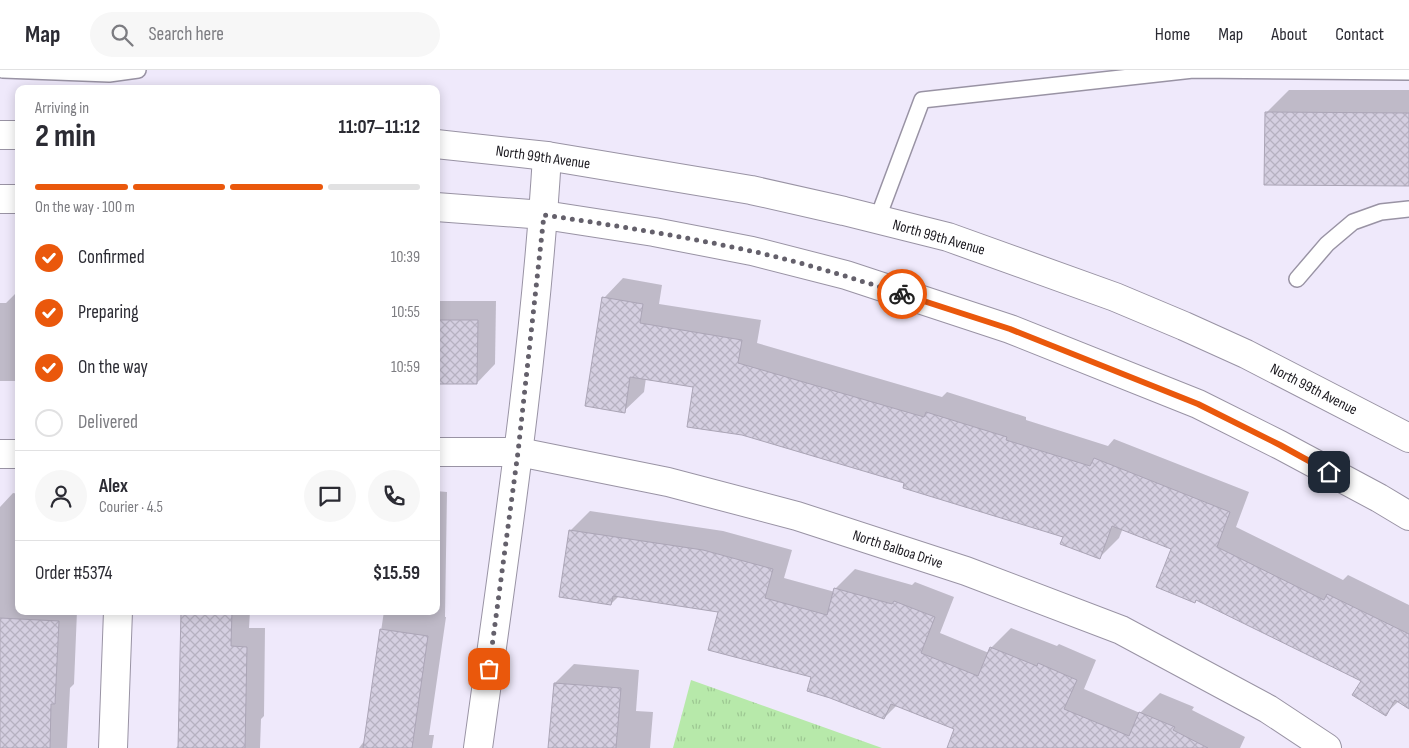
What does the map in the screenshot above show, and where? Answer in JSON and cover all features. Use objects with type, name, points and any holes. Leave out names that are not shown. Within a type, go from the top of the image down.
[{"type":"main road","points":[[0,135],[15,135]]},
{"type":"main road","name":"North 99th Avenue","points":[[440,144],[547,156],[751,190],[948,237],[1115,297],[1184,326],[1246,354],[1409,438]]},
{"type":"main road","points":[[478,748],[518,452],[544,215],[547,156]]},
{"type":"main road","points":[[0,199],[15,199]]},
{"type":"main road","points":[[440,207],[544,215],[654,232],[752,251],[846,276],[1010,329],[1198,404],[1288,449],[1409,516]]},
{"type":"main road","name":"North Balboa Drive","points":[[440,452],[518,452],[668,482],[797,516],[966,571],[1121,630],[1268,709],[1327,748]]},
{"type":"main road","points":[[0,454],[15,454]]},
{"type":"main road","points":[[113,748],[118,615]]},
{"type":"lane","points":[[3,70],[109,74],[138,70]]},
{"type":"lane","points":[[877,220],[922,100],[1193,70],[1409,72]]},
{"type":"lane","points":[[1297,279],[1326,244],[1353,222],[1380,212],[1409,209]]},
{"type":"green space","points":[[691,680],[882,748],[673,748]]},
{"type":"building","points":[[1265,112],[1409,113],[1409,186],[1264,185]]},
{"type":"building","points":[[602,297],[643,304],[640,323],[742,340],[738,363],[924,417],[926,412],[1007,437],[1006,440],[1090,466],[1094,458],[1230,512],[1217,547],[1324,600],[1327,594],[1409,634],[1409,709],[1395,700],[1386,716],[1352,695],[1361,681],[1196,600],[1195,603],[1156,587],[1171,549],[1112,526],[1100,559],[1060,544],[1063,537],[903,488],[904,483],[742,435],[687,427],[693,387],[630,377],[625,413],[585,406]]},
{"type":"building","points":[[440,320],[478,320],[477,384],[440,384]]},
{"type":"building","points":[[569,530],[703,550],[773,569],[765,598],[827,615],[834,588],[892,604],[894,601],[935,617],[921,653],[978,676],[990,647],[1037,666],[1038,663],[1077,680],[1064,709],[1129,736],[1139,712],[1175,727],[1173,730],[1208,748],[947,748],[954,729],[891,704],[884,719],[807,691],[811,677],[708,650],[718,612],[613,596],[611,605],[559,597]]},
{"type":"building","points":[[181,615],[232,615],[231,646],[247,647],[245,748],[178,748]]},
{"type":"building","points":[[0,618],[59,621],[55,704],[51,704],[50,748],[0,748]]},
{"type":"building","points":[[380,629],[428,636],[412,748],[363,748]]},
{"type":"building","points":[[554,683],[621,688],[616,748],[548,748]]},
{"type":"way so far","points":[[489,669],[518,452],[544,215],[654,232],[752,251],[846,276],[902,294]]},
{"type":"route","points":[[902,294],[1010,329],[1198,404],[1329,472]]}]
